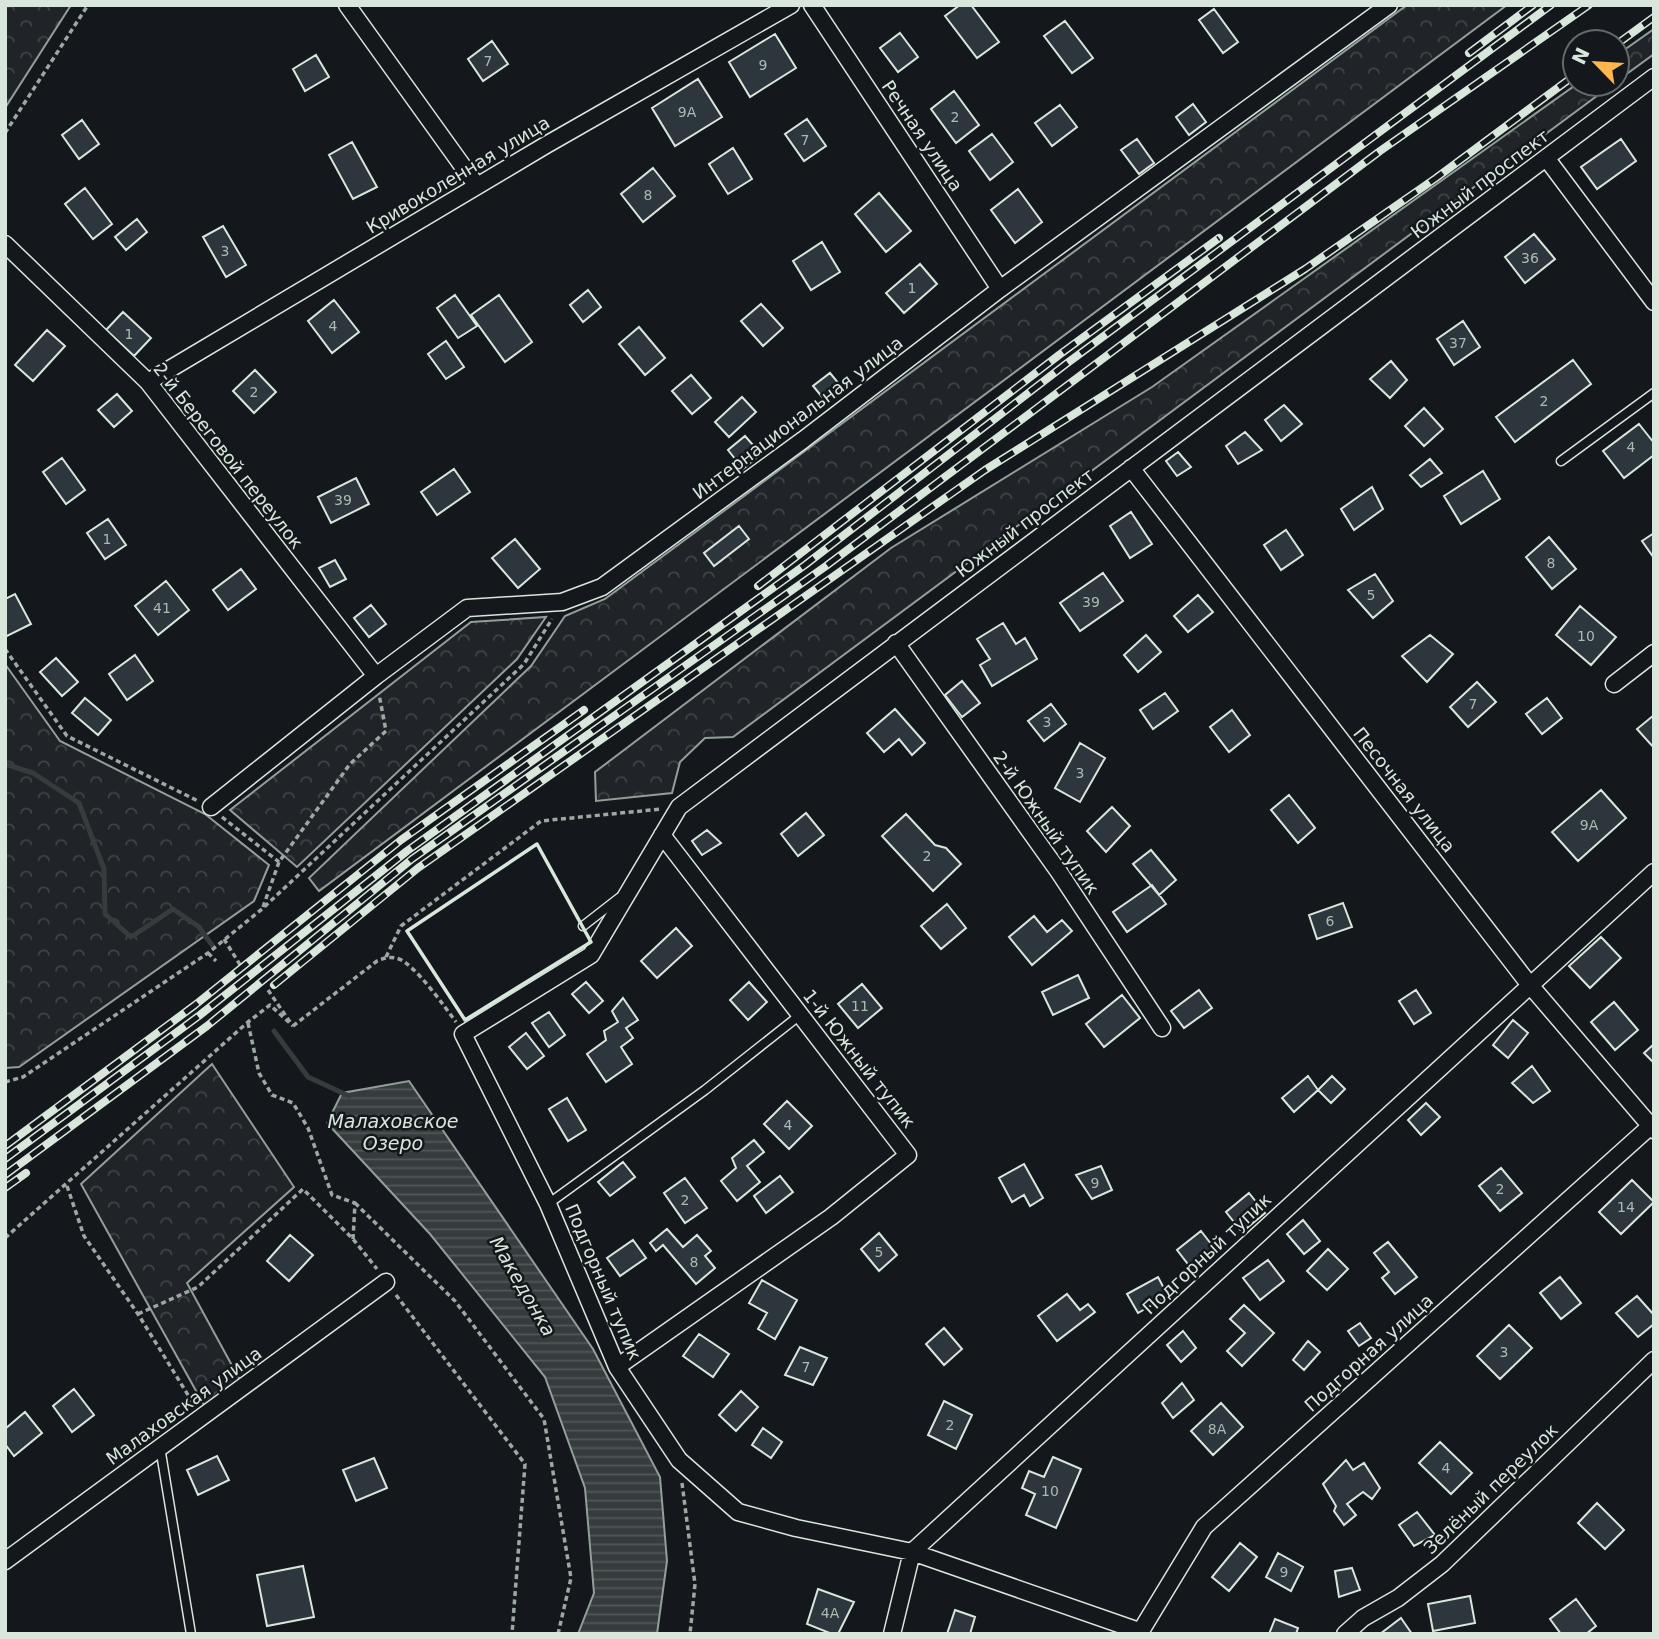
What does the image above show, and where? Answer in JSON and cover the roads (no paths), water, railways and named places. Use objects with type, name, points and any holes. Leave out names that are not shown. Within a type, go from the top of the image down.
[{"type":"street","points":[[347,5],[477,186]]},
{"type":"street","name":"Кривоколенная улица","points":[[148,382],[477,186],[791,5]]},
{"type":"street","name":"Речная улица","points":[[812,5],[1000,289]]},
{"type":"street","name":"Интернациональная улица","points":[[211,807],[376,676],[467,608],[562,602],[602,587],[803,440],[1000,289],[1389,5]]},
{"type":"street","name":"Южный проспект","points":[[463,1034],[591,955],[679,807],[1654,77]]},
{"type":"street","points":[[1547,159],[1654,302]]},
{"type":"street","name":"2-й Береговой переулок","points":[[5,244],[148,382],[376,676]]},
{"type":"street","name":"Песочная улица","points":[[1131,468],[1529,984],[1653,1127]]},
{"type":"street","name":"2-й Южный тупик","points":[[896,643],[1059,872],[1162,1028]]},
{"type":"street","points":[[1614,684],[1654,653]]},
{"type":"street","name":"1-й Южный тупик","points":[[617,1367],[831,1217],[908,1155],[662,835]]},
{"type":"street","name":"Подгорный тупик","points":[[912,1552],[1654,872]]},
{"type":"street","name":"Подгорный тупик","points":[[463,1034],[548,1204],[617,1367],[679,1460],[738,1512],[796,1528],[912,1552],[1139,1632]]},
{"type":"street","name":"Подгорная улица","points":[[1139,1632],[1205,1527],[1653,1127]]},
{"type":"street","name":"Малаховская улица","points":[[5,1561],[386,1282]]},
{"type":"street","name":"Зелёный переулок","points":[[1345,1634],[1363,1618],[1398,1598],[1442,1564],[1654,1360]]},
{"type":"street","points":[[892,1634],[912,1552]]},
{"type":"lane","points":[[1561,461],[1654,393]]},
{"type":"lane","points":[[583,926],[630,890]]},
{"type":"lane","points":[[548,1204],[705,1090],[800,1015]]},
{"type":"lane","points":[[160,1447],[191,1634]]},
{"type":"water","name":"Малаховское Озеро","points":[[409,1081],[593,1349],[660,1477],[667,1561],[657,1634],[578,1634],[594,1593],[585,1488],[545,1377],[430,1234],[327,1123],[342,1093]]},
{"type":"waterway","name":"Македонка","points":[[5,6],[11,5]]},
{"type":"waterway","name":"Македонка","points":[[5,764],[33,773],[79,803],[104,869],[105,914],[131,937],[173,909],[199,927],[212,945]]},
{"type":"waterway","name":"Македонка","points":[[274,1031],[308,1077],[349,1096]]},
{"type":"railway","points":[[1469,53],[1533,5]]},
{"type":"railway","points":[[5,1159],[200,1015],[407,851],[805,565],[1066,364],[1551,5]]},
{"type":"railway","points":[[5,1175],[207,1026],[412,859],[826,566],[1380,151],[1589,5]]},
{"type":"railway","points":[[1631,34],[1654,17]]},
{"type":"railway","points":[[274,985],[418,868],[985,470],[1305,269],[1436,178],[1561,85]]},
{"type":"railway","points":[[758,586],[1059,355],[1219,238]]},
{"type":"railway","points":[[5,1146],[195,1005],[401,840],[584,710]]},
{"type":"railway","points":[[5,1188],[26,1173]]}]
